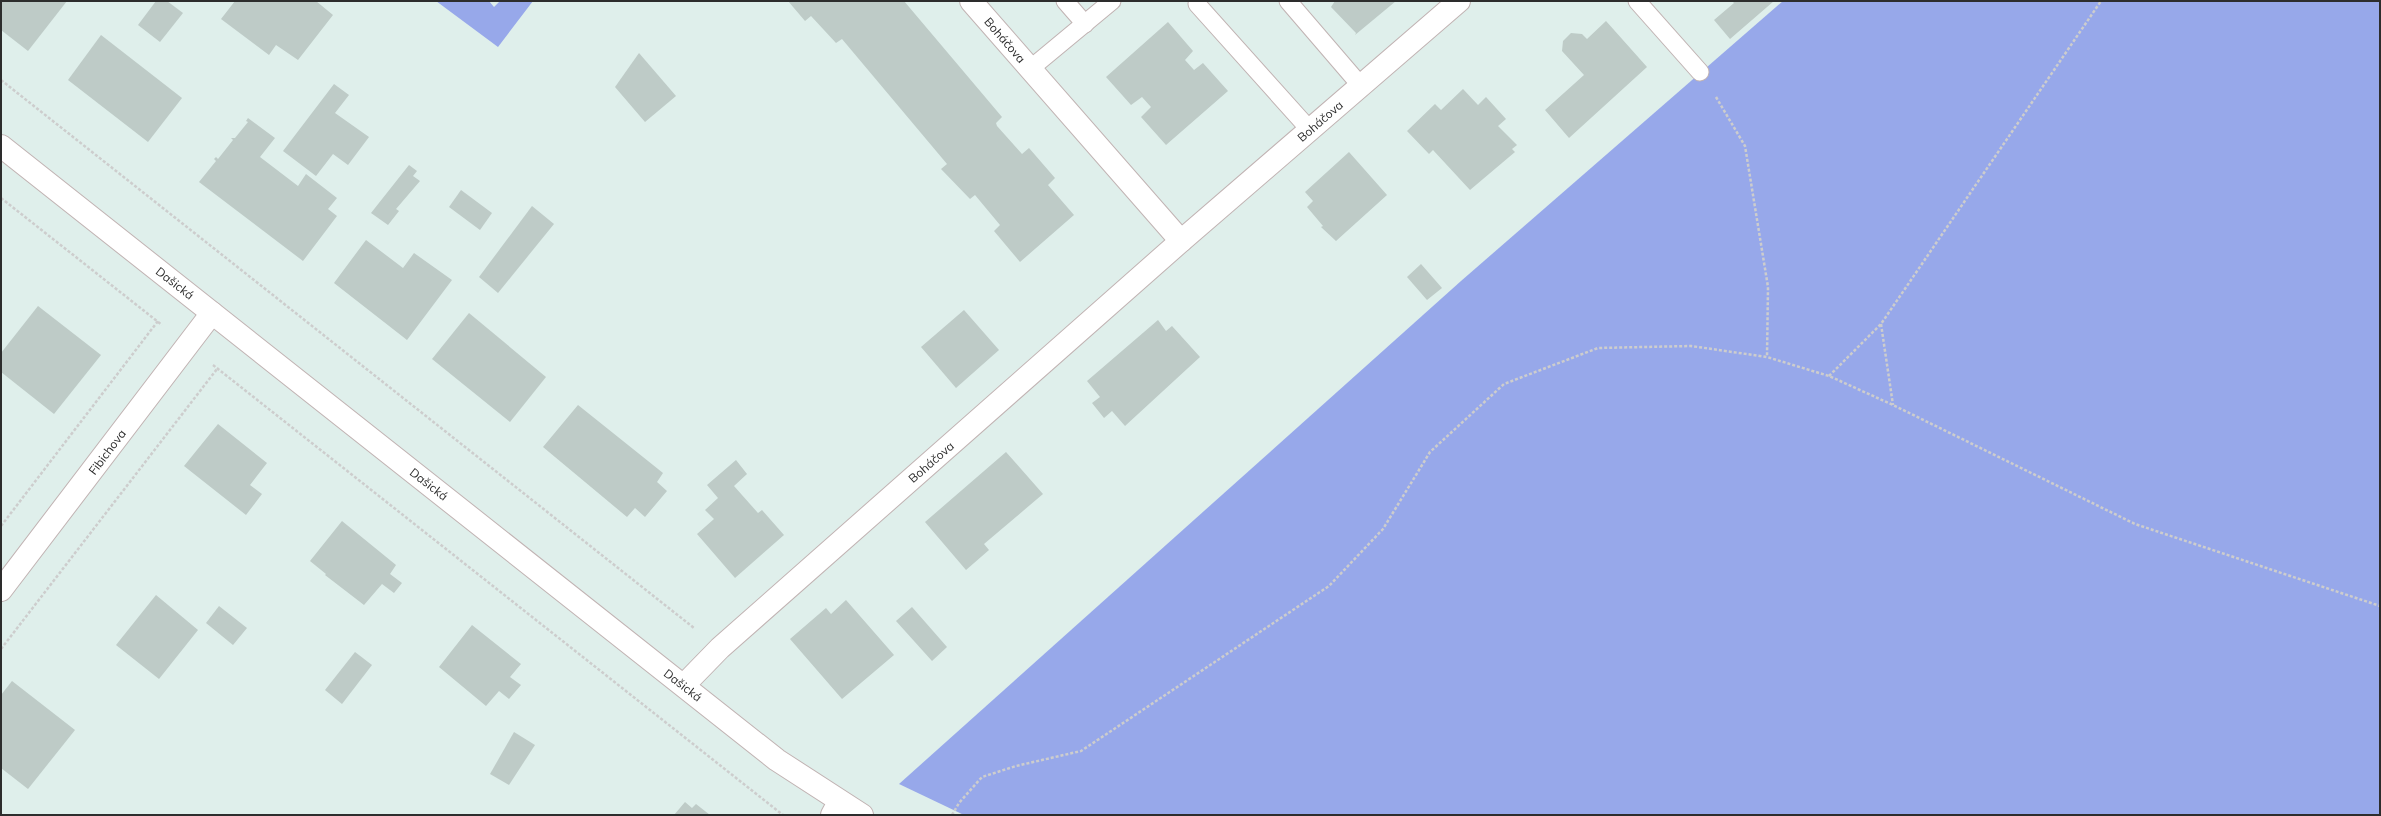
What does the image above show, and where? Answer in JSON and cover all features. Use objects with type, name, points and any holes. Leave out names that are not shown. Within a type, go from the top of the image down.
[{"type":"street","name":"Boháčova","points":[[971,1],[1181,241]]},
{"type":"street","name":"Boháčova","points":[[684,685],[720,648],[1181,241],[1458,2]]},
{"type":"street","name":"Dašická","points":[[1,146],[684,685],[836,808],[862,815]]},
{"type":"street","name":"Fibichova","points":[[1,590],[212,313]]},
{"type":"lane","points":[[1065,1],[1085,24]]},
{"type":"lane","points":[[1030,69],[1112,1]]},
{"type":"lane","points":[[1288,1],[1361,86]]},
{"type":"lane","points":[[1637,1],[1700,72]]},
{"type":"lane","points":[[1197,4],[1310,130]]},
{"type":"path","points":[[1829,376],[1881,324],[2101,1]]},
{"type":"path","points":[[1700,72],[1745,146],[1768,287],[1766,357]]},
{"type":"path","points":[[1,80],[720,648]]},
{"type":"path","points":[[1,198],[783,815]]},
{"type":"path","points":[[1,526],[158,321]]},
{"type":"path","points":[[1881,324],[1893,405]]},
{"type":"path","points":[[952,815],[959,803],[982,777],[1016,766],[1082,752],[1329,586],[1384,529],[1430,452],[1504,384],[1598,348],[1691,346],[1766,357],[1829,376],[1893,405],[2135,524],[2380,606]]},
{"type":"path","points":[[1,649],[217,369]]},
{"type":"shaded area","points":[[436,1],[489,1],[494,7],[500,1],[533,1],[498,47]]},
{"type":"shaded area","points":[[1783,1],[2380,1],[2380,815],[964,815],[899,784],[1461,281]]},
{"type":"building","points":[[1,1],[67,1],[28,51],[1,30]]},
{"type":"building","points":[[156,1],[167,1],[183,13],[160,42],[138,25]]},
{"type":"building","points":[[235,1],[316,1],[333,15],[298,60],[276,45],[269,55],[221,19]]},
{"type":"building","points":[[788,1],[904,1],[1002,117],[996,123],[997,126],[1022,154],[1029,148],[1055,178],[1048,185],[1074,215],[1020,262],[994,231],[1000,225],[975,195],[970,199],[941,169],[947,164],[842,39],[836,43],[811,16],[805,21]]},
{"type":"building","points":[[1335,1],[1396,1],[1355,35],[1356,33],[1331,7]]},
{"type":"building","points":[[1732,1],[1774,1],[1730,39],[1714,20],[1734,3]]},
{"type":"building","points":[[1606,21],[1647,67],[1569,138],[1545,110],[1584,75],[1562,51],[1563,41],[1571,33],[1582,34],[1587,39]]},
{"type":"building","points":[[1168,22],[1193,51],[1185,60],[1194,70],[1203,63],[1228,91],[1166,145],[1141,117],[1151,107],[1142,97],[1131,105],[1106,77]]},
{"type":"building","points":[[101,35],[182,98],[148,142],[68,80]]},
{"type":"building","points":[[639,53],[676,96],[645,122],[615,87]]},
{"type":"building","points":[[334,84],[349,95],[335,113],[369,137],[348,165],[333,154],[316,176],[283,151]]},
{"type":"building","points":[[1463,89],[1478,105],[1486,97],[1506,119],[1498,126],[1517,145],[1512,149],[1515,152],[1470,190],[1433,150],[1429,154],[1407,131],[1435,104],[1441,110]]},
{"type":"building","points":[[248,118],[275,138],[260,157],[298,186],[306,174],[337,198],[328,209],[337,216],[303,261],[199,182],[216,161],[214,159],[216,157],[218,159],[233,140],[231,138],[235,138],[248,122],[246,121]]},
{"type":"building","points":[[1349,152],[1387,195],[1336,241],[1321,227],[1323,226],[1307,207],[1313,201],[1305,192]]},
{"type":"building","points":[[409,165],[417,171],[413,176],[420,181],[396,209],[399,211],[388,225],[371,213]]},
{"type":"building","points":[[461,190],[492,213],[480,230],[449,207]]},
{"type":"building","points":[[532,206],[554,224],[498,293],[479,277]]},
{"type":"building","points":[[366,240],[403,268],[414,253],[452,280],[407,340],[334,283]]},
{"type":"building","points":[[1421,264],[1442,288],[1427,300],[1407,277]]},
{"type":"building","points":[[38,306],[101,355],[54,414],[1,372],[1,353]]},
{"type":"building","points":[[964,310],[999,350],[956,388],[921,347]]},
{"type":"building","points":[[469,313],[546,377],[510,422],[432,359]]},
{"type":"building","points":[[1158,320],[1166,331],[1172,326],[1200,357],[1125,426],[1112,411],[1104,418],[1092,403],[1100,397],[1087,381]]},
{"type":"building","points":[[578,405],[663,473],[657,482],[667,491],[645,517],[635,508],[627,517],[543,447]]},
{"type":"building","points":[[218,424],[267,463],[250,485],[262,494],[246,515],[184,466]]},
{"type":"building","points":[[1006,452],[1043,494],[984,544],[989,550],[966,570],[925,522]]},
{"type":"building","points":[[736,460],[747,474],[734,486],[758,513],[762,510],[784,535],[735,578],[697,534],[714,519],[705,510],[718,498],[707,485]]},
{"type":"building","points":[[342,521],[396,565],[390,574],[402,583],[394,593],[382,584],[364,605],[325,575],[326,574],[310,561]]},
{"type":"building","points":[[156,595],[198,630],[159,679],[116,645]]},
{"type":"building","points":[[846,600],[894,655],[842,699],[790,639],[826,608],[831,614]]},
{"type":"building","points":[[219,606],[247,628],[233,645],[206,623]]},
{"type":"building","points":[[912,607],[947,647],[932,661],[896,621]]},
{"type":"building","points":[[472,625],[521,664],[510,677],[521,685],[509,699],[499,691],[486,706],[439,667]]},
{"type":"building","points":[[355,652],[372,665],[342,704],[325,690]]},
{"type":"building","points":[[12,681],[75,730],[28,789],[1,768],[1,695]]},
{"type":"building","points":[[514,732],[535,745],[509,785],[490,774]]},
{"type":"building","points":[[685,802],[692,808],[696,804],[710,815],[674,815]]}]
